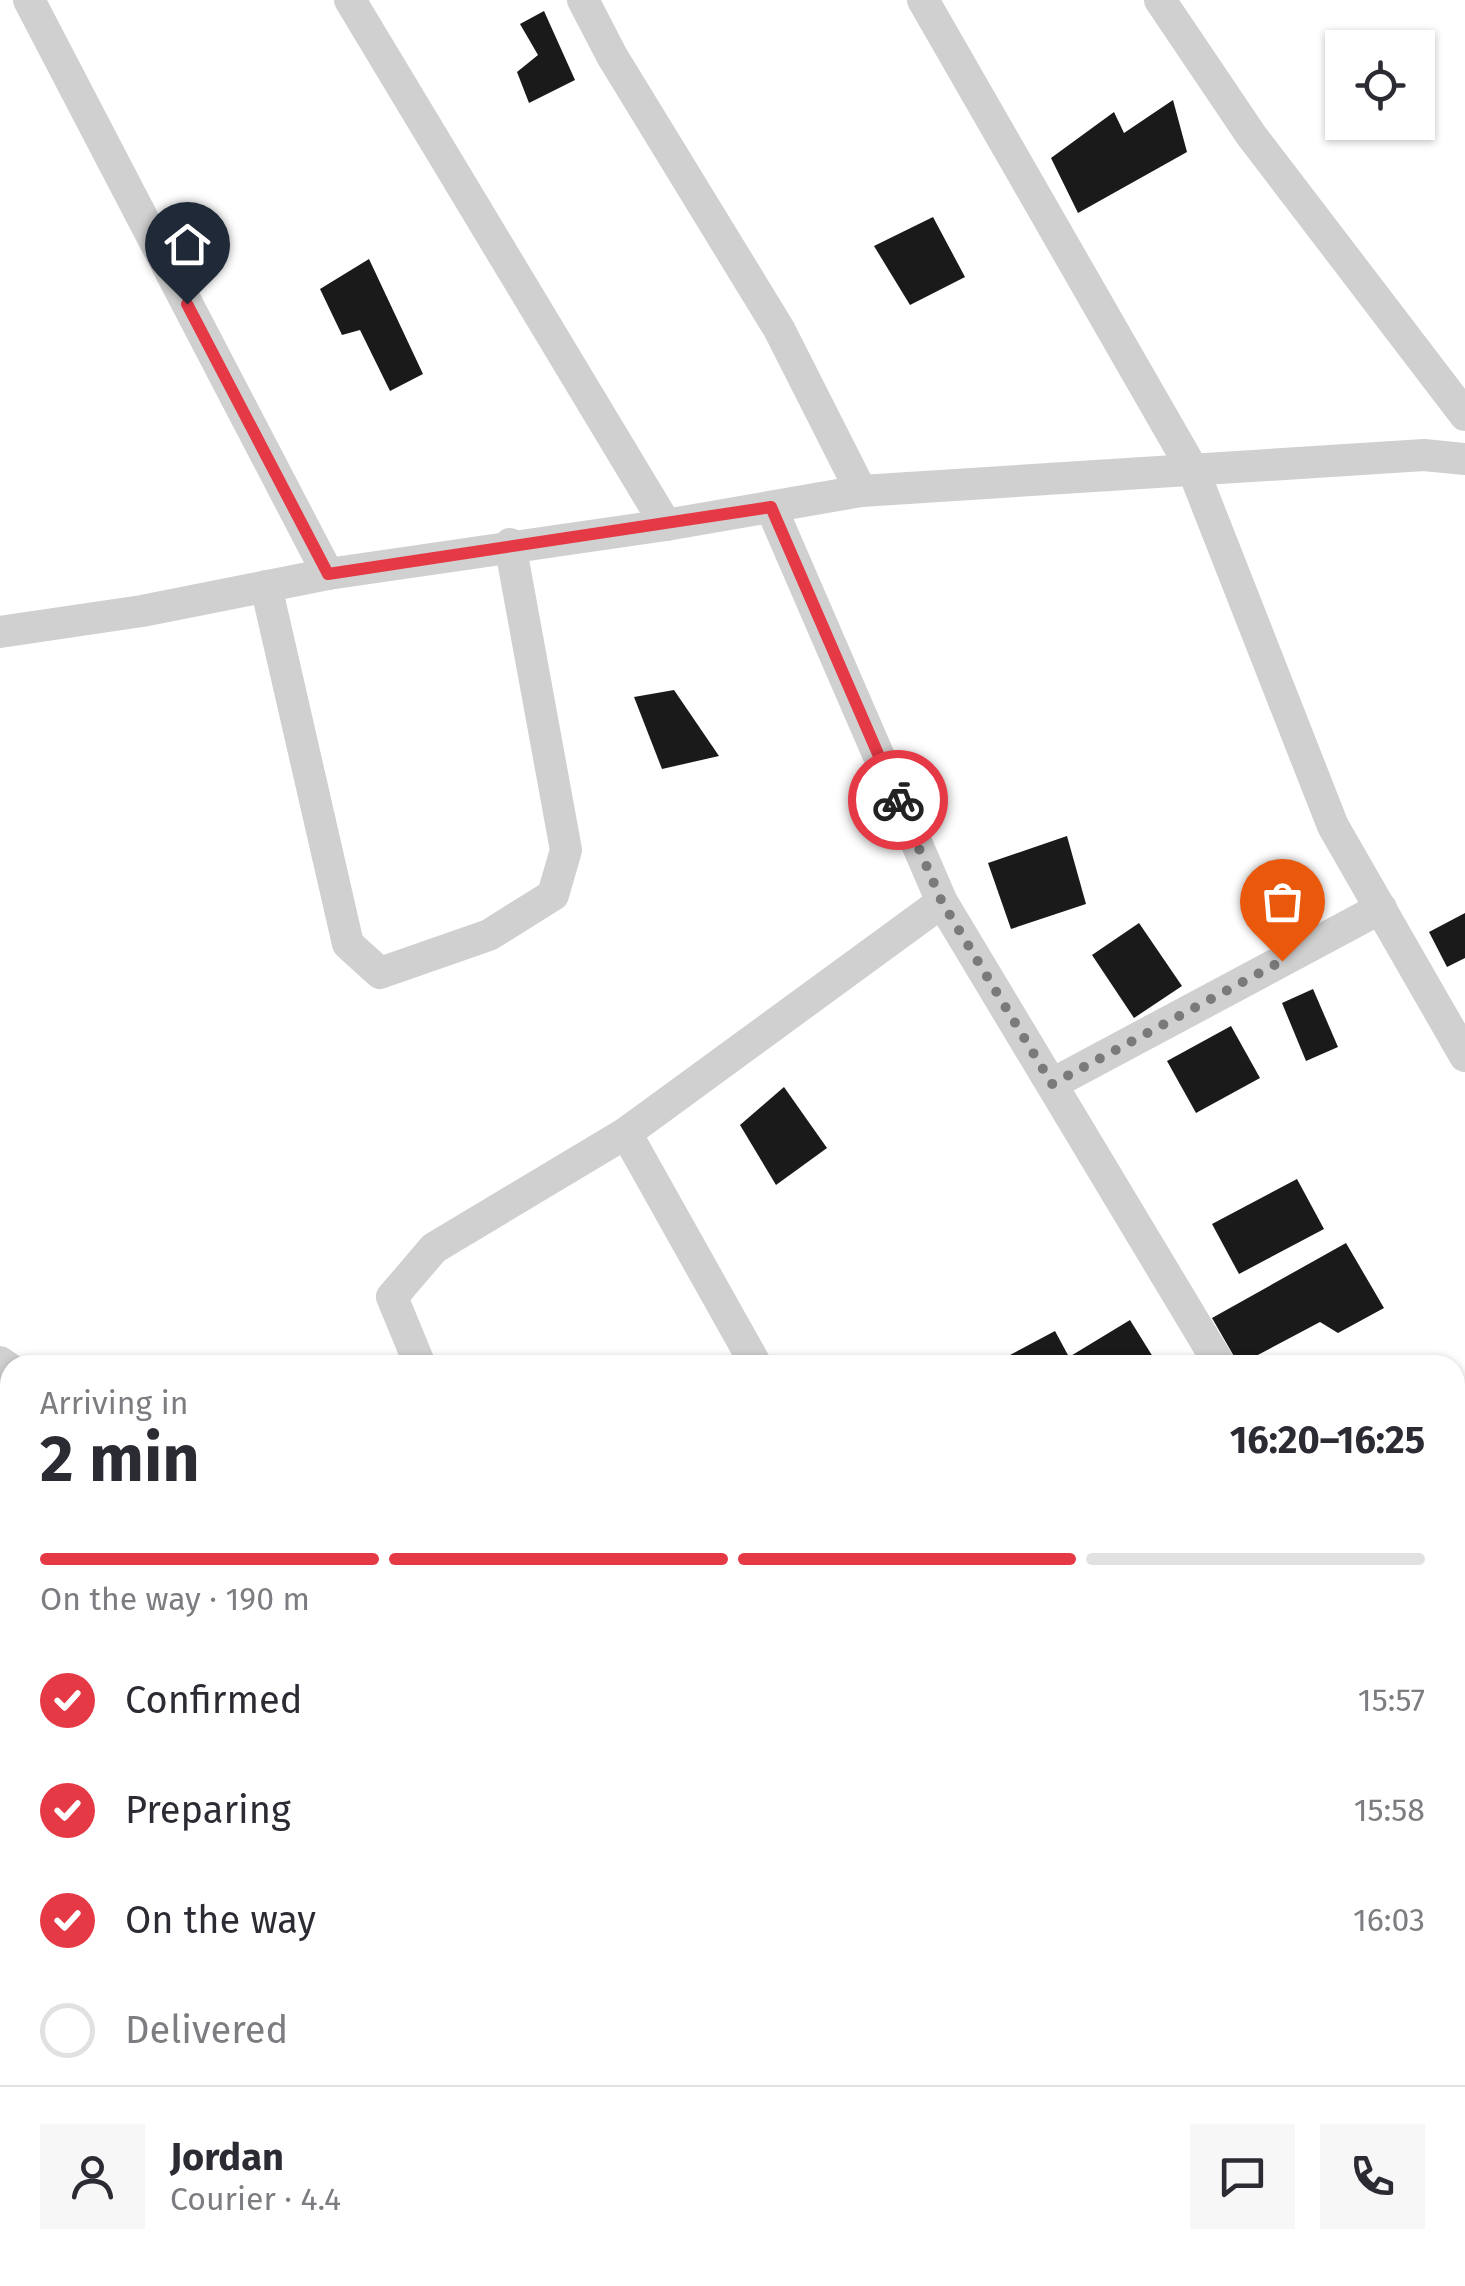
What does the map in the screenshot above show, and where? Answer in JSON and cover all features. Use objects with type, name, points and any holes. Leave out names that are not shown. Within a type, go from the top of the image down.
[{"type":"street","points":[[29,0],[328,574]]},
{"type":"street","points":[[350,0],[666,526]]},
{"type":"street","points":[[584,0],[612,56],[779,329],[861,491]]},
{"type":"street","points":[[923,0],[1194,472],[1334,826],[1465,1056]]},
{"type":"street","points":[[1160,0],[1252,135],[1465,416]]},
{"type":"street","points":[[0,632],[142,611],[328,574],[510,544],[666,526],[861,491],[1424,454],[1465,459]]},
{"type":"street","points":[[771,507],[942,902],[1214,1355]]},
{"type":"street","points":[[266,586],[348,944],[380,973],[489,935],[553,896],[566,850],[510,544]]},
{"type":"street","points":[[416,1355],[392,1297],[434,1248],[626,1133],[942,902]]},
{"type":"street","points":[[1052,1084],[1381,908]]},
{"type":"street","points":[[626,1133],[750,1355]]},
{"type":"building","points":[[544,11],[575,80],[529,103],[517,72],[538,55],[520,24]]},
{"type":"building","points":[[1173,100],[1187,152],[1078,213],[1051,158],[1114,112],[1124,133]]},
{"type":"building","points":[[933,217],[965,277],[910,305],[874,246]]},
{"type":"building","points":[[369,259],[423,374],[390,391],[360,330],[342,335],[320,289]]},
{"type":"building","points":[[674,690],[719,756],[662,769],[634,697]]},
{"type":"building","points":[[1067,836],[1086,904],[1011,929],[988,863]]},
{"type":"building","points":[[1465,913],[1465,958],[1447,967],[1429,932]]},
{"type":"building","points":[[1139,923],[1182,986],[1134,1018],[1092,955]]},
{"type":"building","points":[[1313,989],[1338,1047],[1306,1061],[1282,1003]]},
{"type":"building","points":[[1231,1026],[1260,1078],[1196,1113],[1167,1061]]},
{"type":"building","points":[[784,1087],[827,1148],[776,1185],[740,1125]]},
{"type":"building","points":[[1297,1179],[1324,1229],[1239,1274],[1212,1224]]},
{"type":"building","points":[[1346,1243],[1384,1308],[1338,1333],[1320,1322],[1258,1355],[1233,1355],[1212,1318]]},
{"type":"building","points":[[1130,1320],[1152,1355],[1072,1355]]},
{"type":"building","points":[[1055,1331],[1068,1355],[1010,1355]]},
{"type":"way so far","points":[[898,800],[942,902],[1052,1084],[1282,961]]},
{"type":"route","points":[[187,304],[328,574],[510,544],[666,526],[771,507],[898,800]]}]
